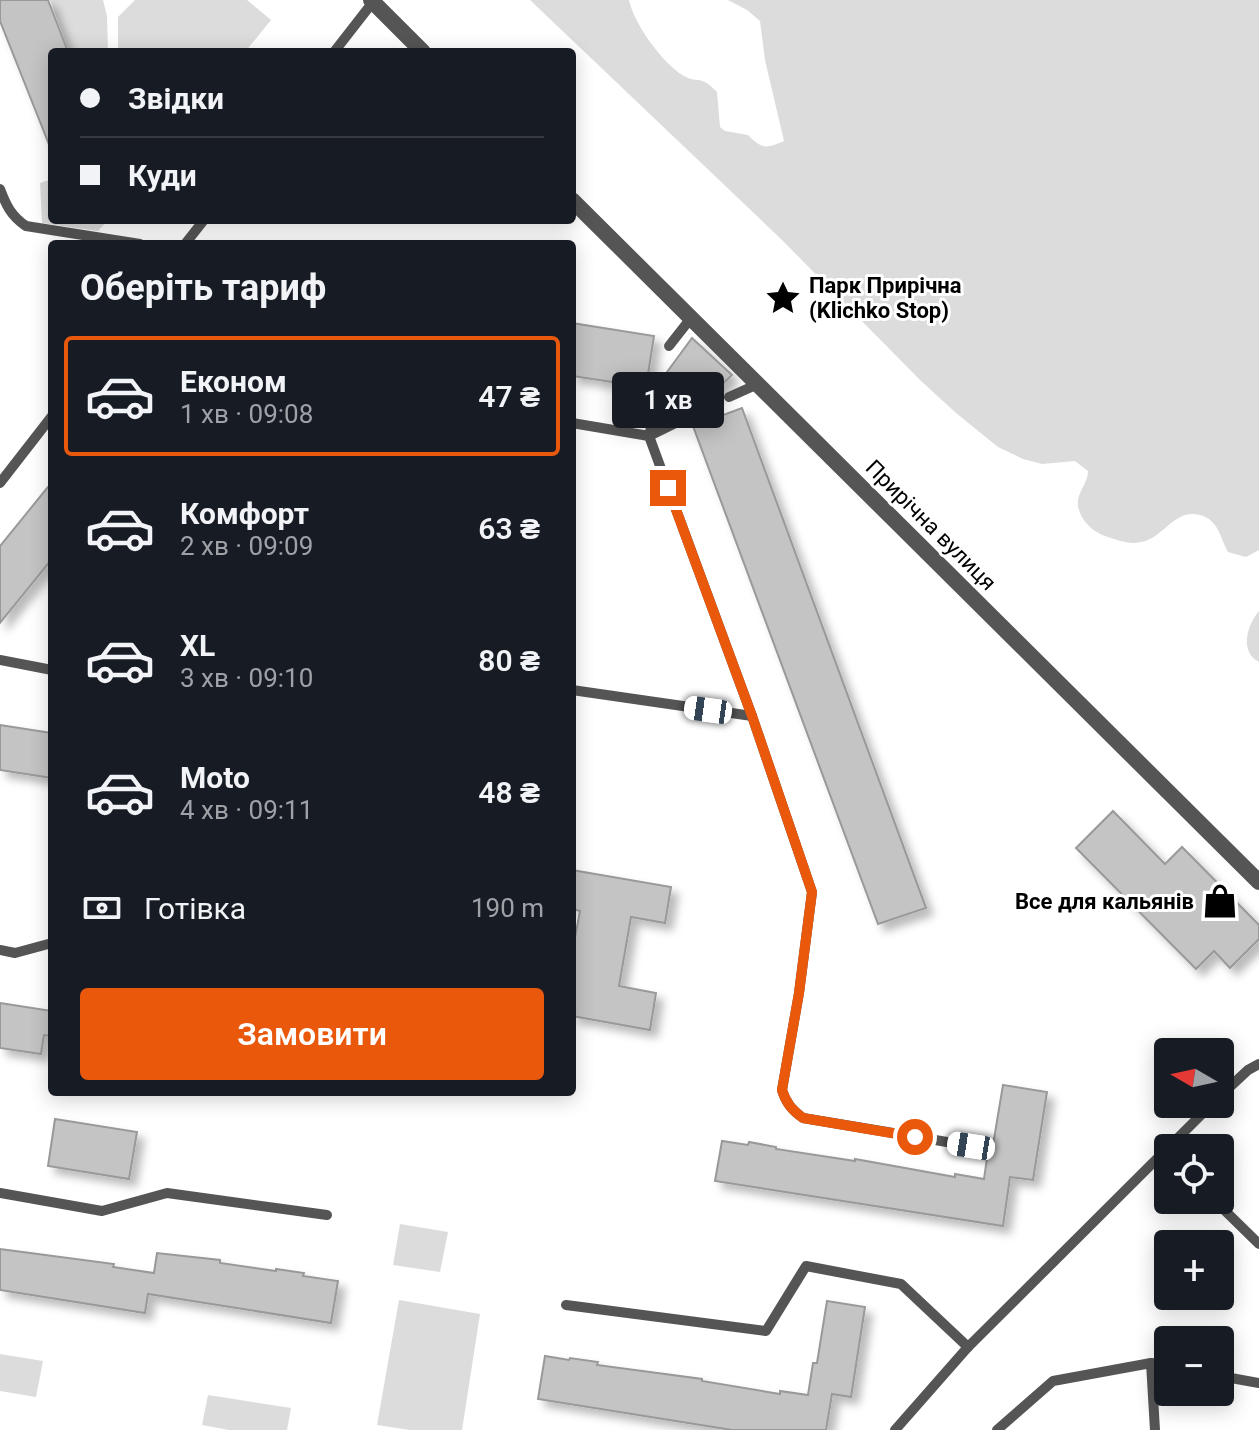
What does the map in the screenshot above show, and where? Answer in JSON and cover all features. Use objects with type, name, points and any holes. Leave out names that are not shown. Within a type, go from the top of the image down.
[{"type":"street","points":[[372,1],[419,48]]},
{"type":"street","name":"Прирічна вулиця","points":[[576,204],[1259,882]]},
{"type":"lane","points":[[337,48],[372,1]]},
{"type":"lane","points":[[0,189],[8,209],[26,226],[111,240]]},
{"type":"lane","points":[[188,240],[201,224]]},
{"type":"lane","points":[[669,346],[691,318]]},
{"type":"lane","points":[[663,379],[649,436],[752,716],[812,892],[782,1090],[785,1100],[803,1118],[971,1146]]},
{"type":"lane","points":[[729,397],[758,384]]},
{"type":"lane","points":[[576,424],[649,436],[698,412]]},
{"type":"lane","points":[[0,483],[48,421]]},
{"type":"lane","points":[[0,660],[48,669]]},
{"type":"lane","points":[[576,691],[752,716]]},
{"type":"lane","points":[[0,950],[15,953],[48,944]]},
{"type":"lane","points":[[1234,1083],[1259,1064]]},
{"type":"lane","points":[[1183,1134],[1199,1118]]},
{"type":"lane","points":[[895,1430],[968,1347],[1154,1164]]},
{"type":"lane","points":[[0,1193],[102,1211],[167,1193],[327,1215]]},
{"type":"lane","points":[[1228,1214],[1259,1244]]},
{"type":"lane","points":[[566,1305],[766,1331],[806,1266],[901,1284],[968,1347]]},
{"type":"lane","points":[[1151,1363],[1155,1430]]},
{"type":"lane","points":[[997,1430],[1053,1381],[1154,1364]]},
{"type":"lane","points":[[1234,1379],[1259,1383]]},
{"type":"shaded area","points":[[50,0],[103,0],[108,48],[68,48]]},
{"type":"shaded area","points":[[135,0],[247,0],[271,20],[248,48],[118,48],[118,17]]},
{"type":"shaded area","points":[[530,0],[629,0],[643,31],[667,62],[684,76],[703,81],[717,92],[720,127],[725,131],[748,135],[757,143],[768,146],[784,141],[765,60],[760,21],[728,0],[1259,0],[1259,550],[1246,557],[1228,552],[1215,525],[1200,515],[1191,514],[1176,519],[1156,535],[1136,543],[1114,539],[1092,528],[1084,521],[1078,506],[1088,471],[1075,461],[1042,464],[1023,459],[998,447],[956,413],[781,239]]},
{"type":"shaded area","points":[[48,180],[48,224],[42,223],[40,183]]},
{"type":"shaded area","points":[[49,224],[104,224],[98,231]]},
{"type":"shaded area","points":[[1259,611],[1259,662],[1249,652],[1247,638],[1251,623]]},
{"type":"shaded area","points":[[400,1224],[448,1232],[440,1272],[393,1265]]},
{"type":"shaded area","points":[[399,1300],[480,1314],[462,1430],[410,1430],[377,1425]]},
{"type":"shaded area","points":[[0,1354],[43,1361],[36,1397],[0,1391]]},
{"type":"shaded area","points":[[208,1395],[291,1408],[287,1430],[229,1430],[202,1425]]},
{"type":"building","points":[[0,0],[48,0],[66,48],[48,48],[48,142],[0,21]]},
{"type":"building","points":[[576,324],[654,336],[646,387],[576,377]]},
{"type":"building","points":[[692,338],[732,375],[700,405],[686,409],[684,402],[675,409],[667,398],[671,380],[667,372]]},
{"type":"building","points":[[742,408],[926,908],[878,924],[693,426]]},
{"type":"building","points":[[48,487],[48,564],[0,623],[0,546]]},
{"type":"building","points":[[0,725],[48,732],[48,777],[0,770]]},
{"type":"building","points":[[1113,811],[1165,864],[1182,847],[1259,925],[1259,939],[1230,968],[1214,951],[1196,969],[1076,848]]},
{"type":"building","points":[[576,871],[671,887],[665,923],[631,917],[619,986],[656,993],[650,1030],[576,1017],[576,932],[580,911],[576,910]]},
{"type":"building","points":[[0,1003],[48,1010],[48,1036],[44,1035],[41,1054],[0,1048]]},
{"type":"building","points":[[1003,1085],[1047,1092],[1033,1180],[1010,1177],[1003,1226],[715,1181],[722,1141],[748,1145],[749,1142],[776,1149],[984,1179]]},
{"type":"building","points":[[55,1119],[137,1132],[129,1179],[48,1166]]},
{"type":"building","points":[[0,1249],[114,1264],[113,1267],[154,1273],[157,1253],[220,1260],[220,1263],[304,1273],[303,1276],[338,1281],[331,1323],[148,1294],[145,1313],[0,1290]]},
{"type":"building","points":[[827,1301],[865,1307],[851,1397],[832,1394],[826,1430],[732,1430],[538,1399],[545,1356],[598,1362],[597,1365],[702,1379],[780,1394],[780,1391],[808,1395],[813,1363],[817,1363]]},
{"type":"place","name":"Парк Прирічна (Klichko Stop)","points":[[783,298]]},
{"type":"place","name":"Все для кальянів","points":[[1220,901]]},
{"type":"route","points":[[668,488],[752,716],[812,892],[782,1090],[785,1100],[803,1118],[915,1137]]}]
